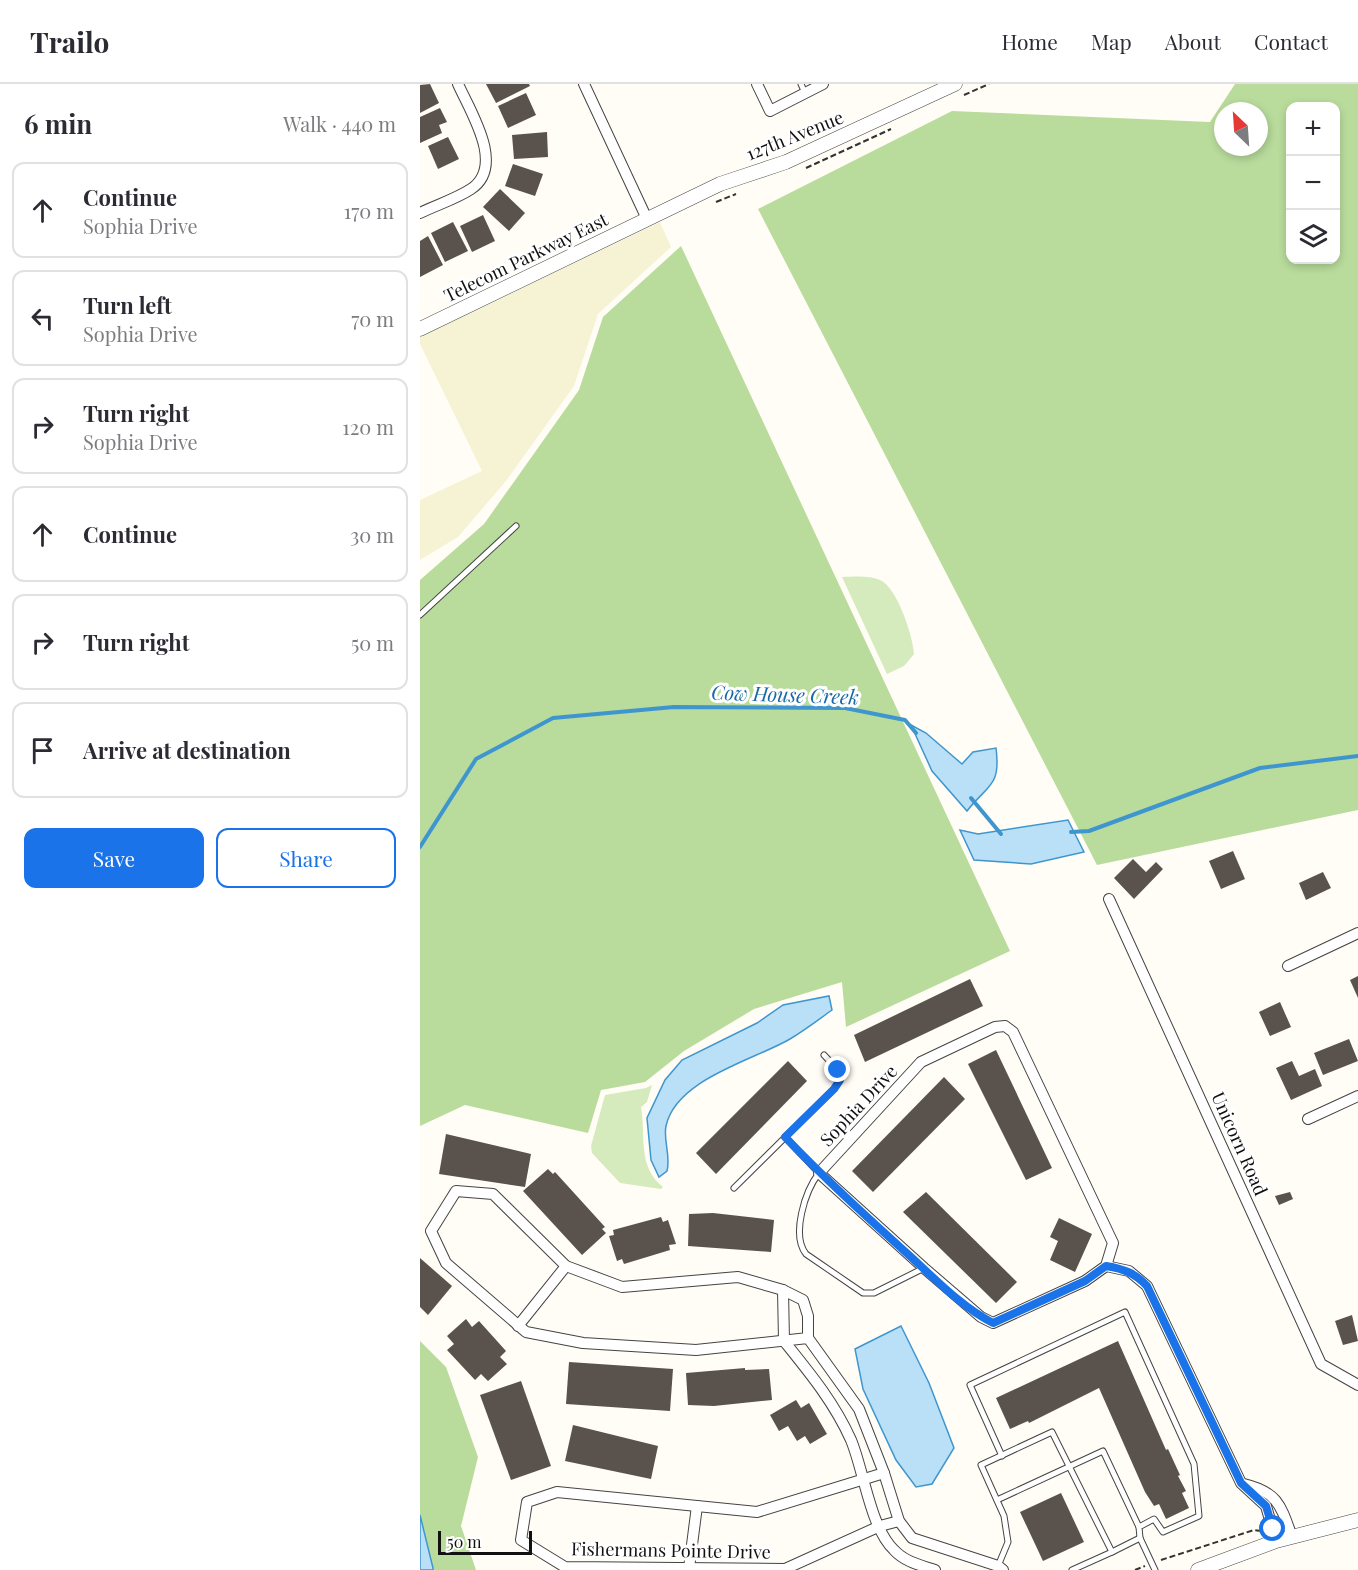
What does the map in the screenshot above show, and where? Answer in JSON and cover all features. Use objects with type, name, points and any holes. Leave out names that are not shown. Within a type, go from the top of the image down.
[{"type":"street","points":[[420,213],[471,189],[482,179],[485,163],[484,142],[458,84]]},
{"type":"street","points":[[584,84],[647,219]]},
{"type":"street","points":[[757,84],[770,111],[803,89],[824,84]]},
{"type":"street","name":"127th Avenue","points":[[647,219],[720,184],[817,149],[955,84]]},
{"type":"street","name":"Telecom Parkway East","points":[[420,329],[647,219]]},
{"type":"street","name":"Unicorn Road","points":[[1109,898],[1321,1364],[1358,1385]]},
{"type":"street","points":[[1288,966],[1358,933]]},
{"type":"street","name":"Sophia Drive","points":[[1005,1026],[1013,1032],[1113,1243],[1106,1266],[1085,1281],[993,1323],[981,1317],[924,1268],[819,1173],[921,1062],[995,1027],[1005,1026]]},
{"type":"street","points":[[1308,1119],[1358,1096]]},
{"type":"street","points":[[808,1338],[696,1350],[583,1343],[526,1332],[446,1263],[431,1231],[456,1191],[492,1194],[566,1266],[622,1287],[738,1277],[783,1290],[803,1300],[808,1316],[808,1338],[859,1409],[884,1473],[899,1521],[912,1538],[999,1569]]},
{"type":"street","points":[[519,1326],[566,1266]]},
{"type":"street","points":[[1106,1266],[1129,1271],[1147,1286],[1241,1483],[1266,1506],[1276,1541]]},
{"type":"street","points":[[783,1290],[784,1341],[822,1388],[851,1440],[879,1526],[893,1550],[911,1562],[935,1570]]},
{"type":"street","points":[[822,1388],[838,1377]]},
{"type":"street","name":"Fishermans Pointe Drive","points":[[884,1473],[757,1512],[557,1492],[527,1502],[521,1540],[565,1567],[785,1569],[879,1526],[899,1521]]},
{"type":"street","points":[[1241,1483],[1261,1488],[1280,1502],[1292,1537]]},
{"type":"street","points":[[689,1568],[697,1506]]},
{"type":"street","points":[[1198,1570],[1276,1541],[1358,1520]]},
{"type":"lane","points":[[420,615],[516,526]]},
{"type":"lane","points":[[734,1188],[840,1080],[838,1070],[824,1055]]},
{"type":"lane","points":[[785,1137],[819,1173],[804,1196],[800,1247],[806,1254],[863,1293],[874,1293],[924,1268]]},
{"type":"lane","points":[[1002,1455],[970,1385],[1125,1312],[1194,1464],[1199,1516],[1163,1532],[1155,1519],[1139,1527]]},
{"type":"lane","points":[[999,1569],[1008,1542],[1004,1516],[981,1465],[1052,1432],[1112,1552]]},
{"type":"lane","points":[[997,1500],[1103,1451],[1139,1527],[1140,1538],[1155,1570]]},
{"type":"lane","points":[[1072,1570],[1140,1538]]},
{"type":"path","points":[[1175,1555],[1254,1530],[1262,1532]]},
{"type":"path","points":[[1135,1570],[1141,1568]]},
{"type":"shaded area","points":[[660,222],[671,247],[598,314],[574,386],[506,481],[458,537],[420,560],[420,500],[482,471],[420,344],[420,337]]},
{"type":"green space","points":[[1235,84],[1358,84],[1358,810],[1097,865],[758,209],[952,111],[1210,122],[1214,116],[1214,156],[1268,156],[1268,102],[1223,102]]},
{"type":"green space","points":[[681,246],[1010,951],[846,1027],[842,982],[754,1009],[684,1051],[645,1082],[601,1090],[588,1133],[465,1105],[420,1126],[420,580],[484,524],[579,390],[603,317]]},
{"type":"green space","points":[[842,577],[876,578],[886,584],[892,592],[903,613],[913,646],[914,654],[904,666],[887,674]]},
{"type":"green space","points":[[652,1085],[647,1102],[641,1107],[644,1150],[649,1170],[663,1187],[661,1189],[620,1183],[592,1153],[591,1146],[605,1095]]},
{"type":"green space","points":[[420,1341],[446,1367],[478,1457],[461,1526],[476,1570],[420,1570]]},
{"type":"water","points":[[911,725],[926,733],[962,764],[973,752],[996,748],[995,778],[967,811],[932,771]]},
{"type":"water","points":[[1068,820],[1084,852],[1031,864],[974,860],[960,830],[978,834]]},
{"type":"water","points":[[829,996],[832,1010],[806,1029],[775,1047],[718,1073],[700,1083],[685,1096],[673,1110],[666,1126],[668,1165],[667,1171],[659,1177],[651,1160],[647,1118],[665,1080],[682,1060],[757,1023],[783,1005]]},
{"type":"water","points":[[901,1326],[929,1383],[954,1448],[932,1484],[916,1487],[896,1460],[863,1389],[855,1349]]},
{"type":"water","points":[[420,1515],[433,1568],[433,1570],[420,1570]]},
{"type":"building","points":[[430,84],[439,103],[420,113],[420,85]]},
{"type":"building","points":[[486,84],[529,84],[530,86],[496,103]]},
{"type":"building","points":[[526,93],[536,115],[508,128],[498,106]]},
{"type":"building","points":[[440,108],[447,122],[439,125],[442,133],[420,143],[420,117]]},
{"type":"building","points":[[547,132],[548,157],[514,159],[512,135]]},
{"type":"building","points":[[448,137],[459,159],[438,169],[428,146]]},
{"type":"building","points":[[513,164],[543,174],[535,196],[505,186]]},
{"type":"building","points":[[500,189],[525,213],[509,231],[483,207]]},
{"type":"building","points":[[483,215],[495,241],[472,252],[460,226]]},
{"type":"building","points":[[453,222],[468,251],[445,262],[431,233]]},
{"type":"building","points":[[428,236],[443,265],[420,277],[420,241]]},
{"type":"building","points":[[1233,851],[1245,879],[1221,889],[1209,861]]},
{"type":"building","points":[[1133,859],[1146,872],[1156,862],[1163,869],[1134,899],[1114,878]]},
{"type":"building","points":[[1323,872],[1331,888],[1306,900],[1299,883]]},
{"type":"building","points":[[1358,976],[1358,998],[1350,980]]},
{"type":"building","points":[[970,979],[983,1006],[865,1062],[854,1035]]},
{"type":"building","points":[[1280,1002],[1291,1027],[1270,1036],[1259,1012]]},
{"type":"building","points":[[1349,1039],[1358,1061],[1323,1075],[1314,1053]]},
{"type":"building","points":[[996,1050],[1052,1168],[1026,1180],[968,1064]]},
{"type":"building","points":[[788,1061],[807,1081],[716,1174],[696,1153]]},
{"type":"building","points":[[1292,1061],[1299,1076],[1315,1069],[1322,1086],[1291,1100],[1276,1068]]},
{"type":"building","points":[[944,1077],[965,1099],[873,1192],[852,1171]]},
{"type":"building","points":[[446,1134],[531,1154],[525,1187],[439,1174]]},
{"type":"building","points":[[548,1169],[553,1174],[555,1172],[605,1227],[602,1229],[606,1233],[582,1255],[523,1191]]},
{"type":"building","points":[[926,1192],[1017,1282],[996,1303],[903,1212]]},
{"type":"building","points":[[1290,1192],[1293,1199],[1279,1205],[1275,1196]]},
{"type":"building","points":[[713,1213],[774,1220],[771,1252],[688,1246],[689,1214]]},
{"type":"building","points":[[661,1217],[663,1222],[668,1220],[676,1244],[669,1245],[670,1250],[624,1264],[622,1259],[617,1261],[609,1236],[614,1235],[613,1230]]},
{"type":"building","points":[[1059,1218],[1092,1234],[1075,1272],[1050,1260],[1058,1241],[1050,1237]]},
{"type":"building","points":[[420,1258],[452,1286],[428,1315],[420,1307]]},
{"type":"building","points":[[1352,1315],[1358,1341],[1343,1345],[1335,1321]]},
{"type":"building","points":[[466,1319],[472,1327],[479,1321],[506,1351],[500,1357],[507,1364],[488,1381],[481,1374],[475,1380],[447,1350],[454,1344],[447,1336]]},
{"type":"building","points":[[1118,1341],[1186,1491],[1182,1493],[1189,1508],[1166,1519],[1159,1504],[1154,1506],[1145,1492],[1099,1388],[1029,1423],[1028,1421],[1010,1429],[996,1398]]},
{"type":"building","points":[[569,1362],[673,1369],[670,1411],[566,1404]]},
{"type":"building","points":[[745,1368],[745,1370],[769,1369],[772,1400],[714,1406],[688,1405],[686,1373]]},
{"type":"building","points":[[521,1381],[551,1466],[511,1480],[480,1395]]},
{"type":"building","points":[[796,1400],[801,1408],[809,1403],[827,1434],[810,1444],[805,1436],[797,1441],[788,1426],[779,1431],[770,1415]]},
{"type":"building","points":[[573,1425],[658,1446],[651,1479],[565,1461]]},
{"type":"building","points":[[1061,1493],[1084,1542],[1043,1561],[1020,1512]]},
{"type":"waterway","name":"Cow House Creek","points":[[420,847],[476,759],[553,718],[674,707],[845,708],[905,720],[916,733]]},
{"type":"waterway","name":"Cow House Creek","points":[[1071,832],[1089,831],[1260,768],[1358,756]]},
{"type":"waterway","name":"Cow House Creek","points":[[971,798],[1001,834]]},
{"type":"route","points":[[838,1070],[840,1080],[834,1089],[785,1137],[819,1173],[924,1268],[981,1317],[993,1323],[1085,1281],[1106,1266],[1129,1271],[1140,1278],[1147,1286],[1241,1483],[1266,1506],[1273,1529]]}]
